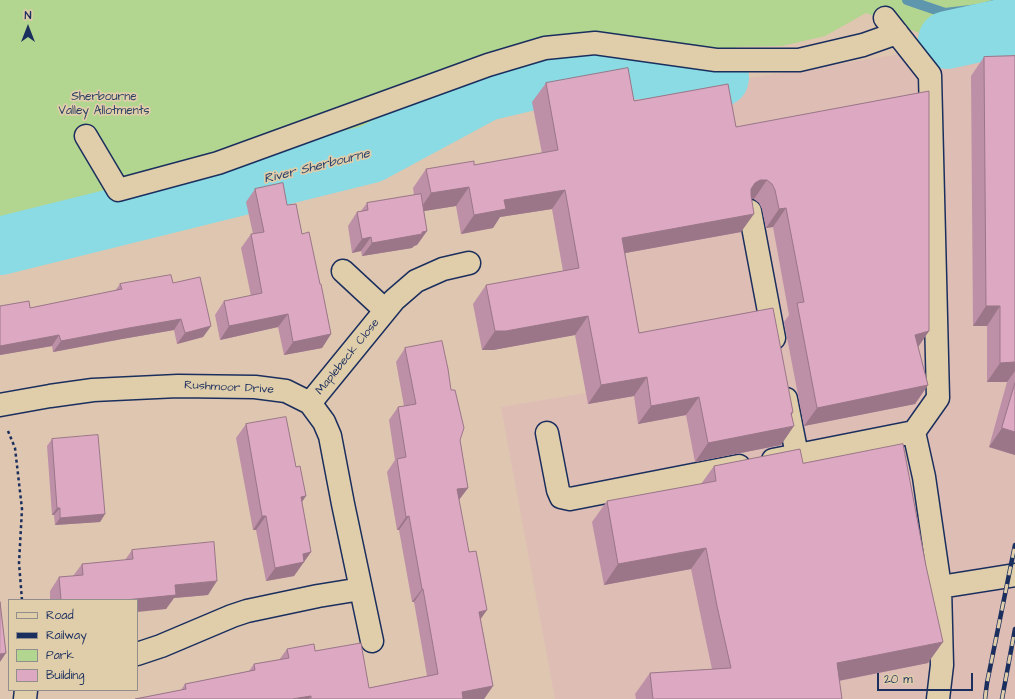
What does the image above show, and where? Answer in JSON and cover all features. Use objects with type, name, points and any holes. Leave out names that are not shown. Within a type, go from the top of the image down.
[{"type":"street","points":[[86,136],[118,190],[218,163],[488,65],[545,48],[595,43],[716,60],[799,60],[863,45],[891,25],[930,75],[938,398],[914,432],[570,499],[561,497],[558,490],[548,432]]},
{"type":"street","points":[[750,212],[778,356]]},
{"type":"street","name":"Maplebeck Close","points":[[310,403],[394,300],[416,281],[443,269],[470,263]]},
{"type":"street","name":"Maplebeck Close","points":[[343,271],[385,310]]},
{"type":"street","points":[[782,379],[797,455]]},
{"type":"street","name":"Rushmoor Drive","points":[[0,405],[93,390],[178,386],[255,387],[286,391],[310,403],[324,422],[330,436],[372,641]]},
{"type":"street","points":[[914,432],[924,477],[940,587],[942,665],[938,699]]},
{"type":"street","points":[[940,587],[1015,575]]},
{"type":"street","points":[[138,654],[161,646],[247,611],[318,596],[361,589]]},
{"type":"path","points":[[7,429],[15,448],[22,509],[19,563],[22,599]]},
{"type":"shaded area","points":[[1015,34],[1015,699],[555,699],[501,407],[586,393],[532,103],[528,89],[603,74],[718,83]]},
{"type":"green space","name":"Sherbourne Valley Allotments","points":[[0,0],[1015,0],[1015,34],[951,45],[866,13],[825,36],[782,46],[736,47],[738,70],[628,63],[560,65],[482,83],[367,142],[298,158],[0,239]]},
{"type":"building","points":[[1015,56],[1015,362],[1000,363],[1000,306],[986,306],[984,57]]},
{"type":"building","points":[[628,68],[634,101],[728,84],[736,127],[929,91],[929,331],[915,335],[928,385],[817,408],[797,303],[804,302],[786,208],[779,209],[775,190],[772,184],[767,180],[760,180],[755,183],[751,189],[754,214],[622,238],[639,333],[773,308],[793,412],[791,413],[794,426],[708,443],[699,397],[651,406],[647,377],[601,385],[588,316],[506,331],[495,331],[486,285],[579,268],[565,190],[504,200],[506,209],[474,215],[469,187],[431,193],[426,169],[474,161],[474,165],[558,150],[546,83]]},
{"type":"building","points":[[283,183],[287,205],[296,204],[302,234],[309,232],[331,334],[293,342],[288,314],[229,326],[224,301],[262,293],[251,234],[264,232],[255,189]]},
{"type":"building","points":[[421,194],[427,231],[422,232],[422,234],[372,243],[371,237],[362,239],[357,212],[368,210],[367,203]]},
{"type":"building","points":[[171,275],[173,283],[200,277],[211,326],[185,333],[181,319],[61,341],[59,335],[0,346],[0,306],[29,301],[30,308],[122,289],[120,284]]},
{"type":"building","points":[[442,341],[451,390],[455,390],[464,428],[460,440],[468,488],[457,489],[469,552],[476,551],[487,610],[479,612],[493,686],[462,692],[463,699],[311,699],[311,696],[292,699],[135,699],[186,689],[185,684],[255,670],[254,664],[289,658],[287,649],[314,644],[315,651],[361,643],[369,688],[438,674],[409,516],[406,517],[397,459],[406,457],[398,407],[416,404],[405,348]]},
{"type":"building","points":[[1015,383],[1015,432],[1002,428]]},
{"type":"building","points":[[286,417],[296,467],[300,466],[306,496],[301,497],[311,552],[303,554],[304,562],[275,568],[266,516],[262,516],[246,424]]},
{"type":"building","points":[[98,435],[105,514],[60,518],[60,508],[57,508],[52,439]]},
{"type":"building","points":[[903,444],[926,566],[943,642],[837,663],[842,699],[653,699],[650,673],[731,668],[706,548],[618,564],[607,501],[716,481],[714,466],[800,449],[803,463]]},
{"type":"building","points":[[214,542],[217,581],[175,585],[176,595],[135,599],[61,599],[59,577],[83,575],[82,564],[133,559],[132,550]]},
{"type":"building","points":[[0,602],[6,653],[0,654]]},
{"type":"waterway","name":"River Sherbourne","points":[[907,0],[945,13],[979,9],[1011,0]]},
{"type":"waterway","name":"River Sherbourne","points":[[947,40],[1015,25]]},
{"type":"waterway","name":"River Sherbourne","points":[[0,246],[371,154],[486,92],[575,71],[645,70],[720,78]]},
{"type":"railway","points":[[985,699],[1015,545]]},
{"type":"railway","points":[[1002,699],[1015,629]]}]
